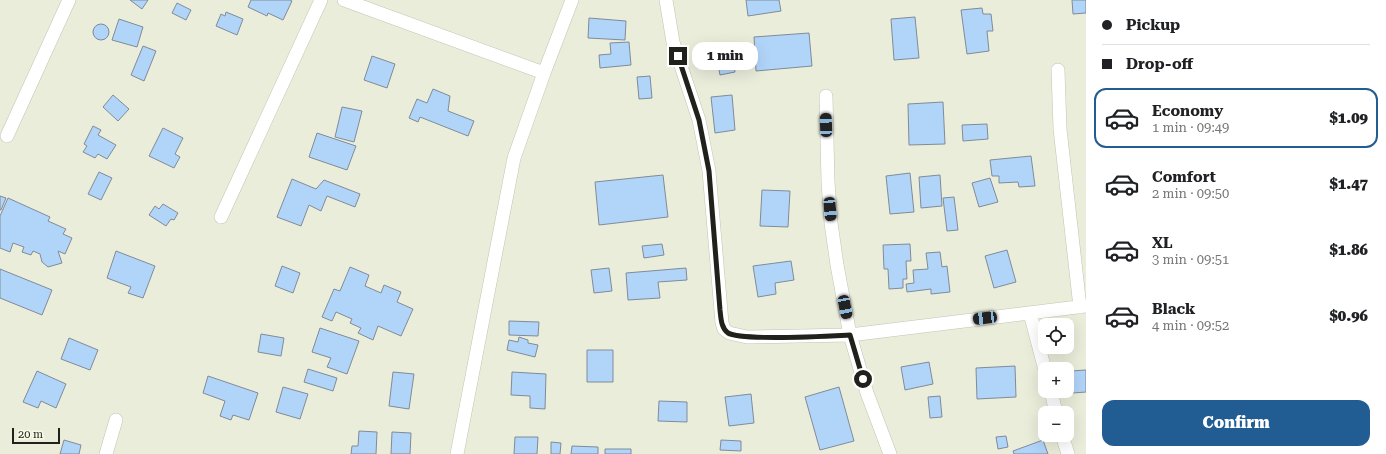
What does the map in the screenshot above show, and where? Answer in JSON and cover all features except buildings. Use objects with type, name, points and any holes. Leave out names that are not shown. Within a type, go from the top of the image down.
[{"type":"street","points":[[7,136],[69,0]]},
{"type":"street","points":[[221,217],[321,0]]},
{"type":"street","points":[[344,0],[544,73]]},
{"type":"street","points":[[458,454],[514,158],[572,0]]},
{"type":"street","points":[[666,0],[673,42],[699,120],[709,171],[722,323],[724,329],[729,333],[747,337],[850,335],[1083,307],[1060,129],[1058,70]]},
{"type":"street","points":[[826,96],[828,182],[831,223],[837,265],[850,335],[867,393],[890,454]]},
{"type":"street","points":[[1030,313],[1043,362]]},
{"type":"street","points":[[106,454],[116,420]]},
{"type":"street","points":[[1064,442],[1068,454]]},
{"type":"route","points":[[678,56],[699,120],[709,171],[720,310],[724,329],[729,333],[747,337],[850,335],[863,379]]}]
